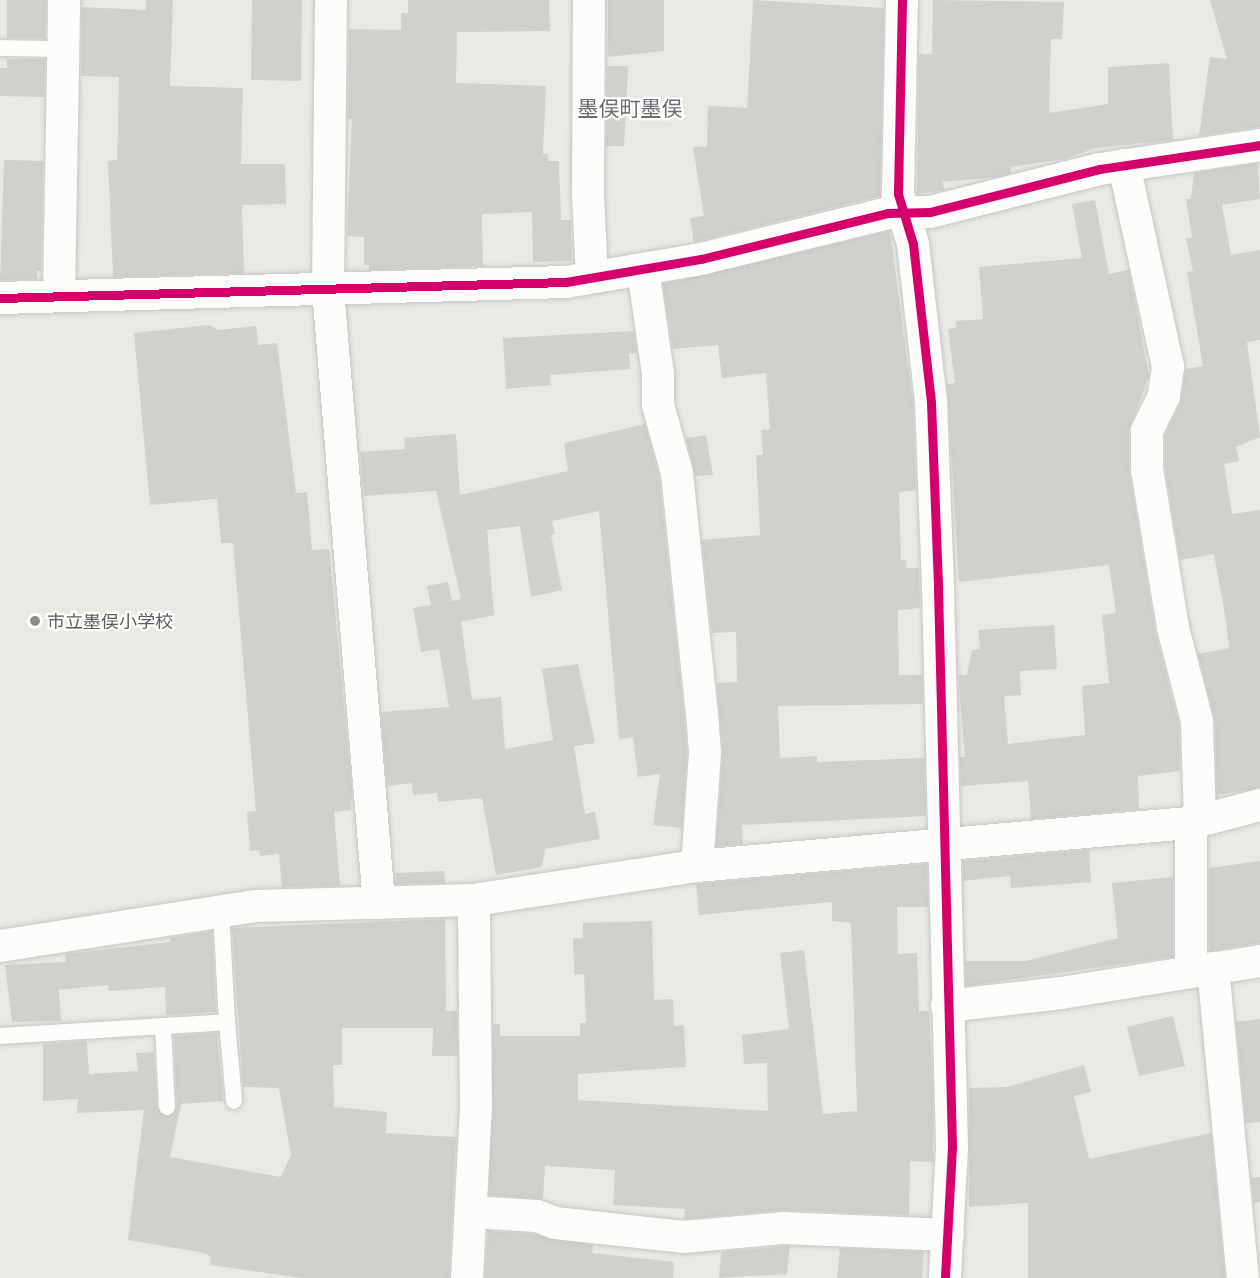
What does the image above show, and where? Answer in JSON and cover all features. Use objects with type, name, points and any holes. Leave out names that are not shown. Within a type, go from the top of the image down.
[{"type":"street","points":[[59,296],[64,0]]},
{"type":"street","points":[[331,0],[328,289],[379,903]]},
{"type":"street","points":[[589,0],[588,195],[592,276]]},
{"type":"street","points":[[902,0],[897,102],[898,194],[913,244],[931,403],[952,1147],[945,1278]]},
{"type":"street","points":[[0,298],[554,282],[643,269],[903,212],[930,212],[1124,165],[1260,146]]},
{"type":"street","points":[[1124,165],[1168,366],[1164,396],[1147,431],[1147,469],[1173,628],[1197,721],[1196,822],[1202,969],[1243,1278]]},
{"type":"street","points":[[643,269],[658,374],[658,405],[677,473],[702,713],[705,753],[697,866]]},
{"type":"street","points":[[0,946],[256,906],[474,900],[697,866],[945,846],[1196,822],[1260,805]]},
{"type":"street","points":[[467,1278],[476,1107],[474,900]]},
{"type":"street","points":[[947,1006],[1061,993],[1260,961]]},
{"type":"street","points":[[471,1212],[537,1216],[555,1223],[683,1237],[783,1228],[948,1235]]},
{"type":"lane","points":[[0,48],[64,49]]},
{"type":"lane","points":[[221,912],[234,1101]]},
{"type":"lane","points":[[0,1036],[227,1022]]},
{"type":"lane","points":[[163,1026],[167,1107]]},
{"type":"building","points":[[7,0],[46,0],[45,38],[7,38]]},
{"type":"building","points":[[146,0],[173,0],[170,86],[243,88],[241,164],[285,164],[286,204],[242,205],[244,273],[113,277],[108,161],[117,160],[119,77],[81,76],[82,7],[146,10]]},
{"type":"building","points":[[252,0],[302,0],[301,81],[251,80]]},
{"type":"building","points":[[408,0],[549,0],[550,31],[457,32],[456,83],[546,86],[543,154],[548,153],[548,161],[559,161],[561,220],[571,220],[572,261],[533,262],[532,212],[482,214],[483,266],[369,270],[369,265],[364,265],[364,237],[347,236],[352,119],[348,119],[349,29],[401,30],[401,13],[408,13]]},
{"type":"building","points":[[608,0],[664,0],[664,51],[608,57]]},
{"type":"building","points":[[753,0],[884,8],[880,196],[694,242],[690,218],[704,216],[693,147],[707,146],[708,106],[747,108]]},
{"type":"building","points":[[933,0],[1064,2],[1062,39],[1051,39],[1049,113],[1108,104],[1108,67],[1169,63],[1173,140],[1095,148],[1065,159],[1011,167],[1011,173],[997,177],[943,182],[944,190],[917,194],[919,54],[932,54]]},
{"type":"building","points":[[1210,0],[1260,0],[1260,127],[1199,136],[1210,57],[1227,59]]},
{"type":"building","points":[[7,59],[45,59],[44,97],[0,96],[0,68],[7,68]]},
{"type":"building","points":[[607,66],[628,66],[624,146],[606,146]]},
{"type":"building","points":[[4,160],[43,161],[41,271],[37,271],[37,279],[0,280]]},
{"type":"building","points":[[1258,163],[1260,199],[1222,205],[1231,255],[1260,250],[1260,340],[1247,342],[1260,437],[1236,447],[1239,461],[1224,464],[1232,514],[1260,510],[1260,788],[1217,795],[1215,720],[1198,654],[1229,648],[1226,620],[1214,554],[1180,560],[1165,468],[1165,435],[1180,404],[1186,369],[1203,366],[1187,272],[1193,271],[1186,239],[1192,237],[1186,199],[1191,199],[1194,173]]},
{"type":"building","points":[[1095,200],[1109,274],[1129,270],[1149,376],[1129,430],[1129,469],[1155,631],[1179,724],[1180,771],[1138,776],[1139,809],[1031,819],[1028,781],[961,786],[960,757],[965,757],[958,675],[967,675],[972,650],[980,649],[978,630],[1054,625],[1057,669],[1020,671],[1021,695],[1004,696],[1008,744],[1085,735],[1082,686],[1109,683],[1102,615],[1116,613],[1109,565],[959,582],[947,384],[955,383],[948,329],[956,328],[956,321],[983,319],[979,267],[1082,258],[1072,204]]},
{"type":"building","points":[[890,231],[913,404],[916,490],[899,492],[901,560],[906,560],[907,568],[919,568],[920,608],[898,610],[899,675],[922,675],[923,704],[778,706],[780,758],[817,756],[817,762],[924,758],[926,816],[742,825],[743,844],[716,846],[723,754],[717,683],[737,682],[736,632],[712,633],[702,540],[760,535],[756,455],[763,455],[761,430],[770,429],[766,373],[722,378],[718,345],[673,349],[663,284]]},
{"type":"building","points":[[209,325],[218,330],[256,326],[258,345],[277,343],[296,493],[307,492],[312,550],[329,549],[352,790],[351,810],[334,812],[340,886],[282,887],[279,854],[260,856],[259,850],[250,851],[247,812],[256,811],[233,543],[221,543],[217,499],[150,505],[134,333]]},
{"type":"building","points":[[634,331],[637,353],[629,354],[630,369],[550,375],[551,385],[506,389],[503,338]]},
{"type":"building","points":[[645,424],[659,476],[684,715],[687,753],[682,828],[653,825],[660,774],[638,777],[633,737],[619,739],[599,511],[552,521],[555,534],[551,535],[562,590],[531,597],[520,526],[487,530],[494,615],[461,622],[472,700],[501,697],[505,749],[553,740],[542,669],[578,664],[595,743],[574,746],[585,814],[595,812],[600,839],[545,849],[542,867],[496,875],[482,798],[438,802],[437,793],[413,795],[412,783],[387,786],[381,712],[449,707],[439,649],[421,652],[413,608],[431,605],[427,586],[448,582],[452,601],[461,599],[436,491],[364,496],[360,452],[405,449],[404,438],[456,434],[460,495],[568,471],[564,443]]},
{"type":"building","points":[[706,435],[713,475],[695,476],[686,438]]},
{"type":"building","points":[[1089,850],[1091,882],[1011,888],[1010,876],[963,881],[963,861]]},
{"type":"building","points":[[1260,861],[1260,943],[1209,951],[1209,868]]},
{"type":"building","points":[[927,864],[928,907],[897,907],[898,954],[917,953],[919,1011],[929,1011],[933,1088],[933,1162],[910,1161],[909,1215],[784,1210],[684,1219],[685,1209],[613,1205],[615,1170],[545,1166],[543,1199],[489,1195],[493,1024],[500,1024],[500,1036],[580,1036],[580,1023],[586,1023],[584,974],[574,975],[573,938],[583,938],[583,923],[652,921],[654,1000],[673,999],[674,1026],[684,1025],[686,1067],[578,1074],[578,1100],[768,1111],[767,1063],[744,1064],[742,1035],[789,1029],[780,953],[804,950],[823,1114],[857,1111],[851,923],[832,921],[832,902],[699,915],[696,884]]},
{"type":"building","points":[[444,871],[445,883],[395,884],[396,873]]},
{"type":"building","points":[[1173,877],[1173,957],[966,986],[965,961],[1026,961],[1118,938],[1112,883]]},
{"type":"building","points":[[445,919],[446,1011],[457,1011],[458,1056],[432,1056],[433,1028],[342,1028],[342,1065],[333,1065],[334,1107],[387,1112],[386,1133],[456,1137],[449,1278],[302,1278],[210,1265],[211,1257],[205,1253],[128,1240],[144,1110],[77,1113],[78,1099],[43,1101],[43,1044],[87,1041],[89,1074],[138,1071],[136,1053],[154,1052],[157,1108],[168,1117],[177,1106],[174,1036],[217,1033],[223,1101],[181,1104],[170,1157],[281,1177],[291,1155],[279,1088],[243,1087],[232,928]]},
{"type":"building","points":[[212,931],[216,1012],[166,1015],[165,987],[109,991],[108,985],[59,990],[61,1021],[12,1022],[5,965],[66,962],[65,954],[170,942],[170,938]]},
{"type":"building","points":[[1173,1016],[1185,1066],[1139,1076],[1127,1027]]},
{"type":"building","points":[[1260,1019],[1260,1122],[1246,1123],[1236,1022]]},
{"type":"building","points":[[1084,1065],[1091,1092],[1074,1096],[1089,1159],[1211,1133],[1225,1278],[1028,1278],[1028,1203],[969,1207],[969,1088],[1007,1087]]},
{"type":"building","points":[[1260,1177],[1260,1202],[1254,1203],[1251,1178]]},
{"type":"building","points":[[488,1231],[533,1234],[593,1245],[592,1253],[674,1262],[673,1278],[485,1278]]},
{"type":"building","points":[[790,1246],[787,1274],[719,1278],[721,1252]]},
{"type":"building","points":[[840,1248],[924,1252],[922,1278],[837,1278]]},
{"type":"cycle path","points":[[902,0],[898,194],[913,244],[931,403],[938,589],[952,1147],[945,1278]]},
{"type":"cycle path","points":[[0,298],[566,282],[701,259],[888,213],[930,212],[1100,169],[1260,145]]},
{"type":"place","name":"市立墨俣小学校","points":[[35,621]]},
{"type":"district","name":"墨俣町墨俣","points":[[630,108]]}]
